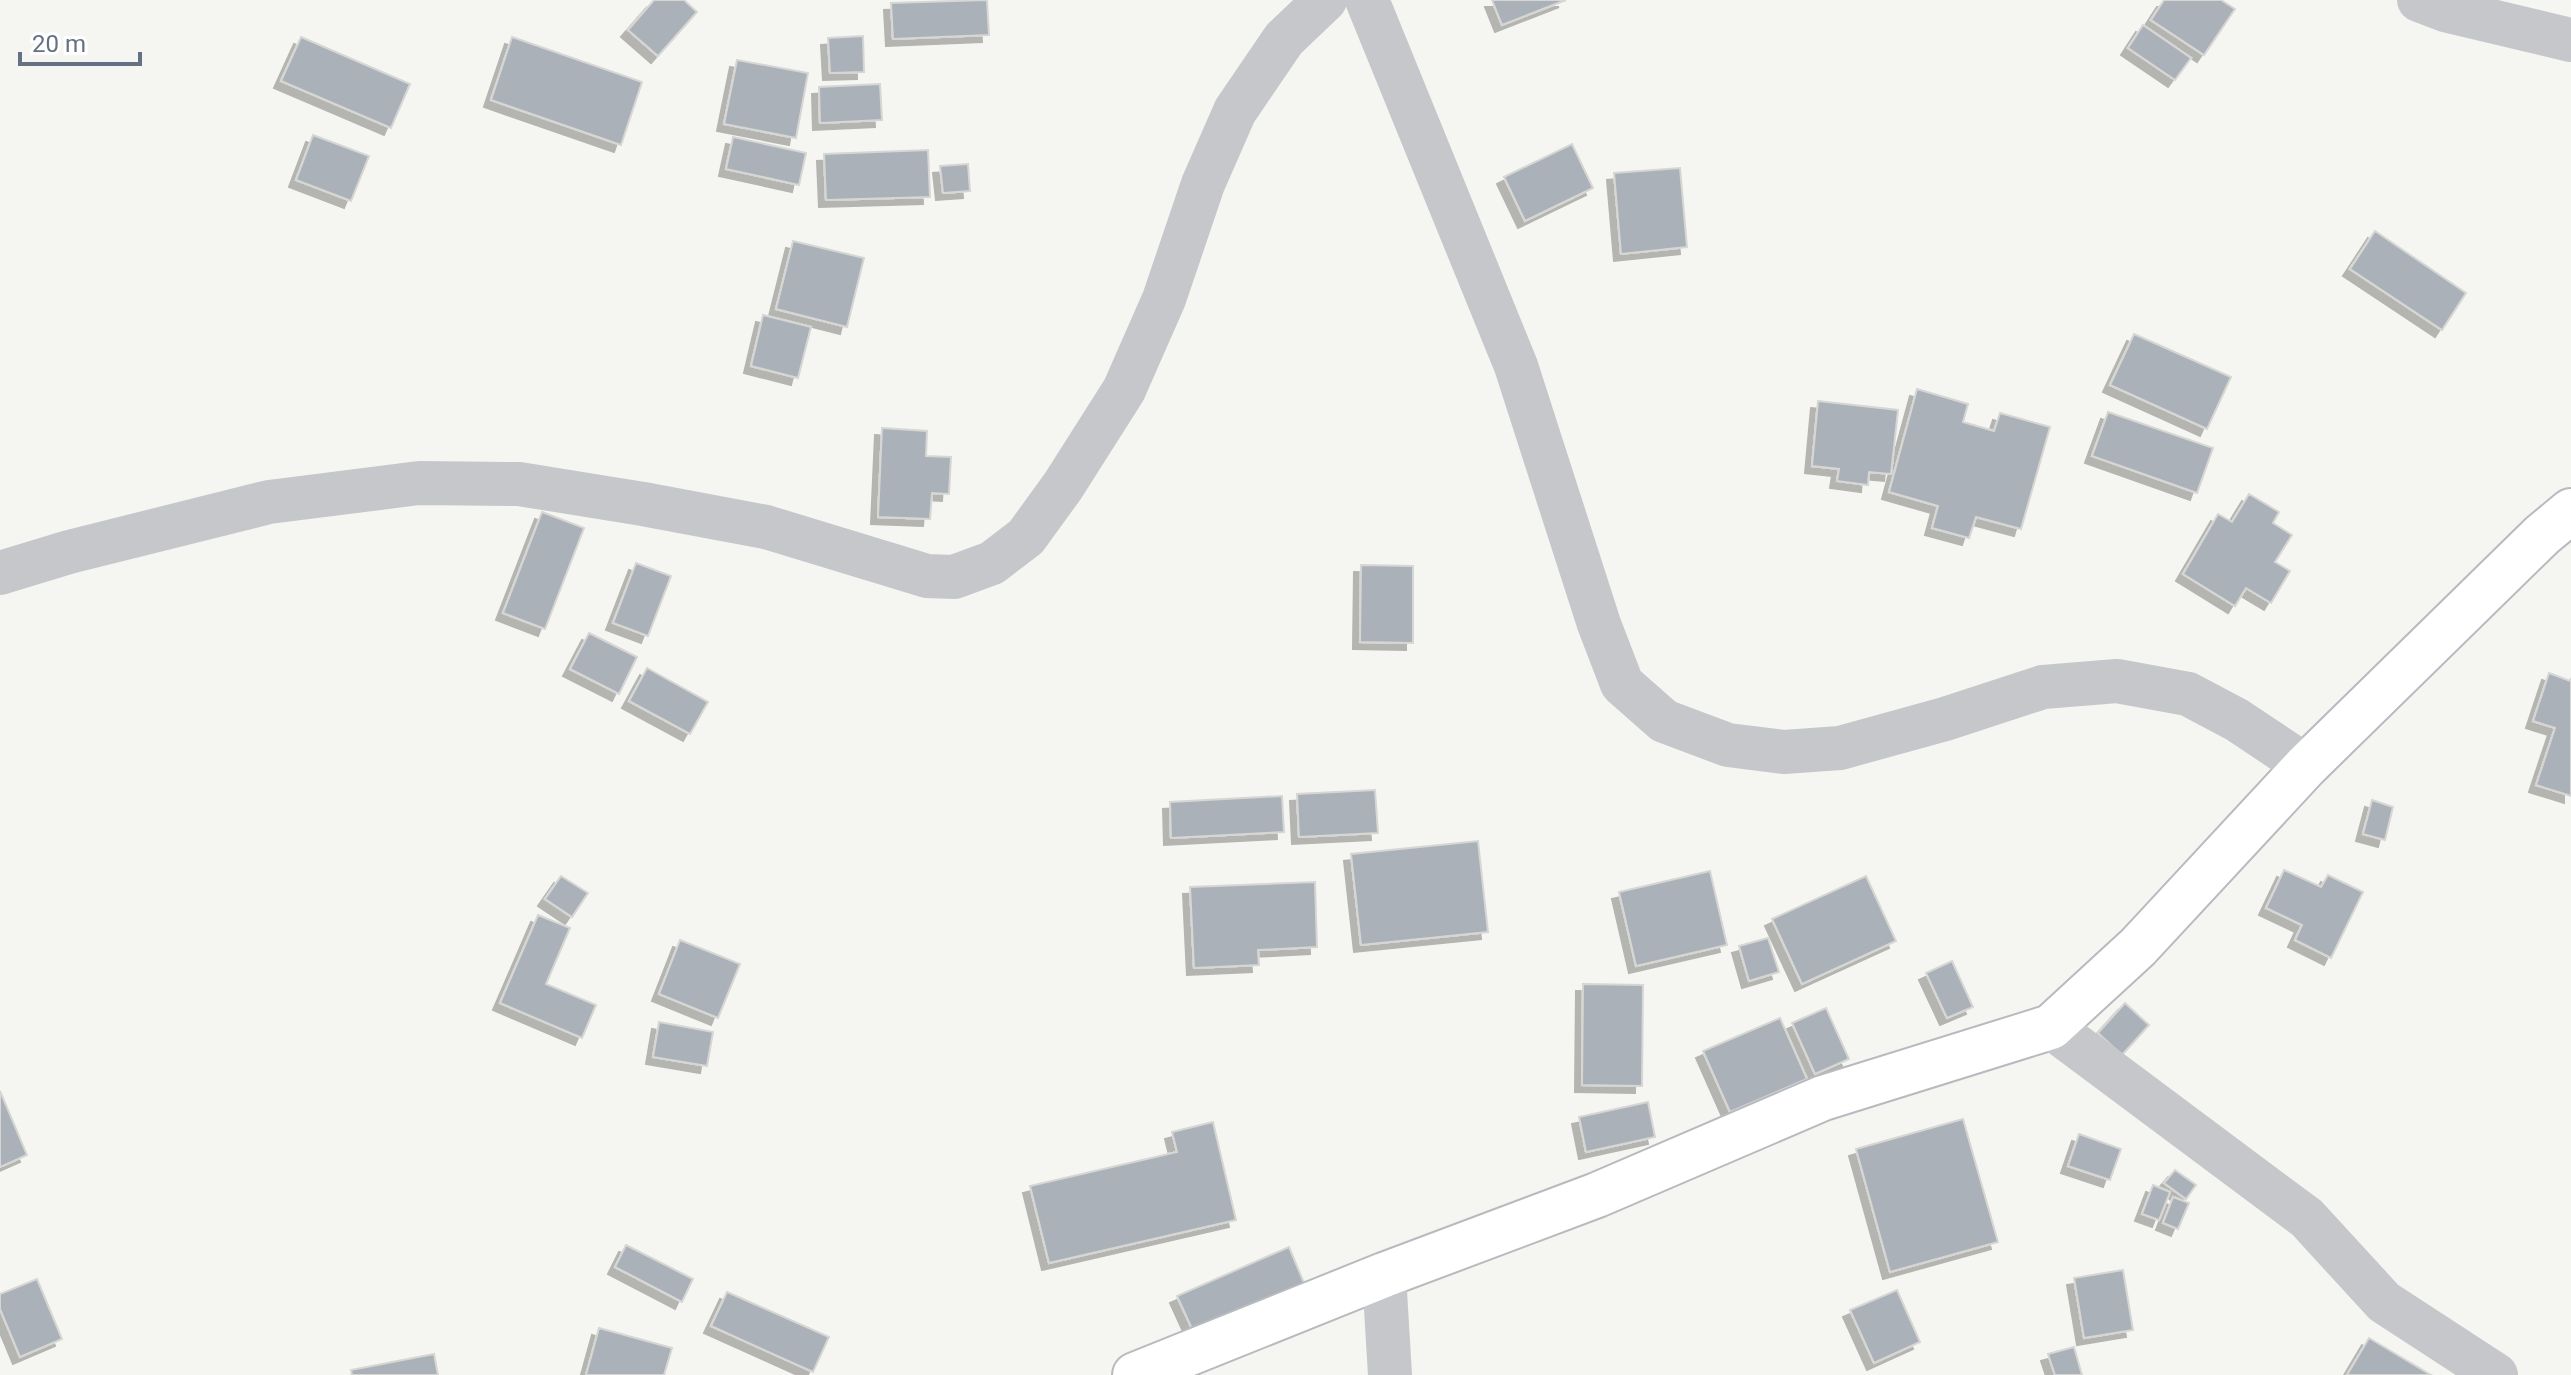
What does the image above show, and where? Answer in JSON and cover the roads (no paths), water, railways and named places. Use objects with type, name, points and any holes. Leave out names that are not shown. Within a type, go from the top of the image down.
[{"type":"street","points":[[0,573],[69,552],[269,502],[419,483],[519,484],[643,504],[766,527],[927,576],[954,577],[992,563],[1026,537],[1063,486],[1124,390],[1164,299],[1203,184],[1235,111],[1284,39],[1325,0]]},
{"type":"street","points":[[1367,0],[1516,366],[1599,624],[1622,684],[1664,721],[1728,745],[1784,752],[1840,748],[1945,719],[2043,687],[2117,681],[2188,694],[2237,720],[2306,766]]},
{"type":"street","points":[[2419,0],[2445,10],[2571,40]]},
{"type":"street","points":[[1135,1375],[1384,1275],[1597,1195],[1823,1098],[2051,1027],[2138,947],[2306,766],[2542,535],[2571,511]]},
{"type":"street","points":[[2051,1027],[2307,1218],[2384,1302],[2496,1375]]},
{"type":"street","points":[[1384,1275],[1390,1375]]}]
